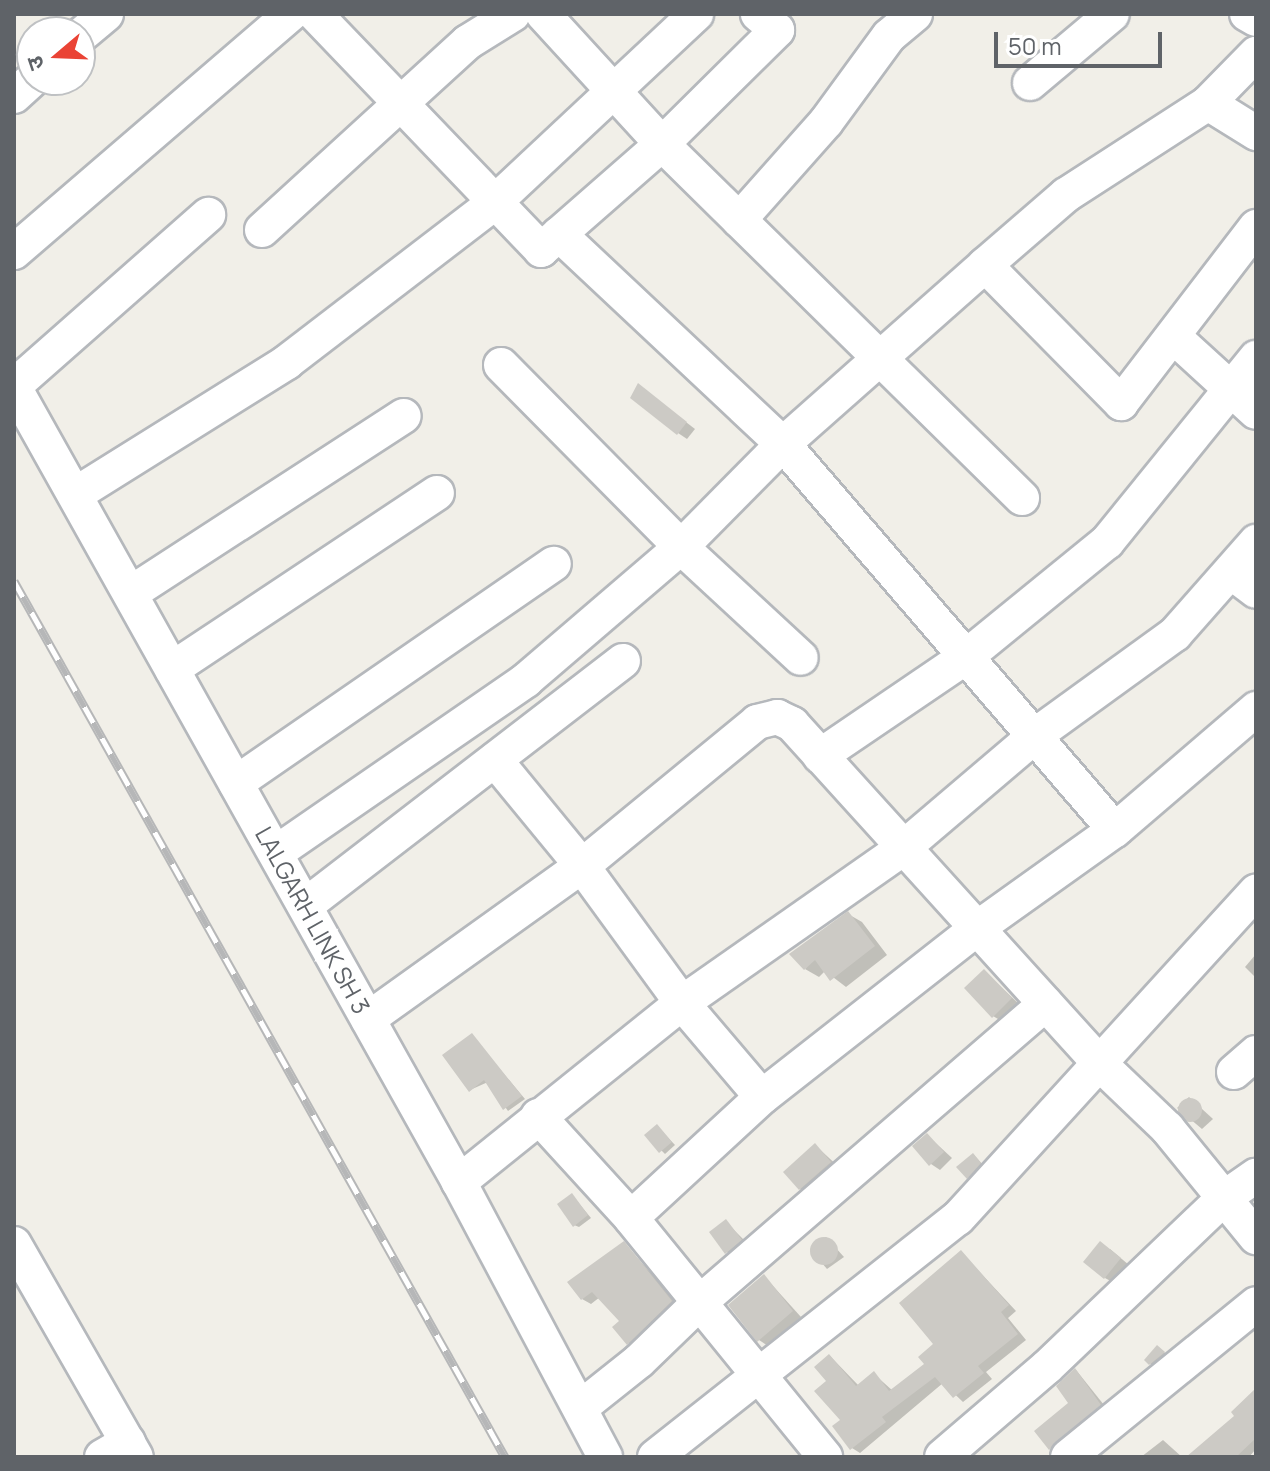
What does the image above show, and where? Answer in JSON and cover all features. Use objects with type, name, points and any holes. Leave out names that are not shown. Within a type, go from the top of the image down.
[{"type":"street","points":[[14,252],[291,14]]},
{"type":"street","points":[[315,14],[541,250],[662,144],[777,30],[758,14]]},
{"type":"street","points":[[262,230],[468,42],[513,14]]},
{"type":"street","points":[[543,14],[662,144],[1022,498]]},
{"type":"street","points":[[76,494],[287,362],[494,203],[696,14]]},
{"type":"street","points":[[739,220],[826,122],[889,36],[915,14]]},
{"type":"street","points":[[1030,83],[1112,14]]},
{"type":"street","points":[[1247,14],[1256,19]]},
{"type":"street","points":[[277,852],[526,680],[681,547],[783,444],[1066,195],[1208,103],[1256,54]]},
{"type":"street","points":[[1208,103],[1256,133]]},
{"type":"street","points":[[14,386],[208,215]]},
{"type":"street","points":[[985,265],[1121,403],[1256,227]]},
{"type":"street","points":[[559,234],[783,444],[1037,734],[1115,830]]},
{"type":"street","points":[[1174,337],[1244,403]]},
{"type":"street","points":[[820,756],[967,656],[1107,542],[1244,403],[1256,358]]},
{"type":"street","points":[[501,365],[681,547],[801,658]]},
{"type":"street","name":"LALGARH LINK SH 3","points":[[14,386],[277,852],[459,1182],[605,1457]]},
{"type":"street","points":[[131,593],[404,416]]},
{"type":"street","points":[[172,669],[437,493]]},
{"type":"street","points":[[459,1182],[682,1003],[902,849],[1037,734],[1244,582],[1256,542]]},
{"type":"street","points":[[236,783],[554,564]]},
{"type":"street","points":[[306,905],[623,661]]},
{"type":"street","points":[[631,1218],[762,1097],[976,929],[1115,830],[1256,709]]},
{"type":"street","points":[[368,1019],[582,866],[757,722],[777,717],[792,724],[1100,1064],[1167,1128],[1256,1237]]},
{"type":"street","points":[[495,760],[582,866],[682,1003],[762,1097]]},
{"type":"street","points":[[655,1457],[758,1379],[958,1218],[1256,892]]},
{"type":"street","points":[[580,1408],[639,1361],[699,1303],[1046,1004]]},
{"type":"street","points":[[538,1116],[631,1218],[758,1379],[825,1457]]},
{"type":"street","points":[[942,1457],[1224,1198],[1256,1176]]},
{"type":"street","points":[[14,1244],[122,1452]]},
{"type":"street","points":[[1068,1457],[1256,1304]]},
{"type":"building","points":[[638,383],[687,422],[677,435],[630,398]]},
{"type":"building","points":[[848,911],[875,946],[830,981],[815,960],[804,970],[789,954]]},
{"type":"building","points":[[984,969],[1012,998],[992,1018],[964,988]]},
{"type":"building","points":[[472,1033],[522,1096],[503,1110],[484,1080],[469,1092],[442,1055]]},
{"type":"building","points":[[1190,1098],[1201,1105],[1202,1110],[1195,1121],[1190,1122],[1179,1115],[1178,1110],[1185,1099]]},
{"type":"building","points":[[657,1124],[672,1142],[659,1153],[644,1135]]},
{"type":"building","points":[[927,1133],[944,1152],[929,1166],[912,1146]]},
{"type":"building","points":[[815,1143],[831,1162],[799,1190],[783,1172]]},
{"type":"building","points":[[973,1153],[981,1163],[967,1179],[956,1167]]},
{"type":"building","points":[[572,1193],[588,1215],[573,1227],[557,1204]]},
{"type":"building","points":[[726,1219],[742,1240],[725,1254],[709,1232]]},
{"type":"building","points":[[824,1237],[834,1241],[838,1251],[834,1261],[824,1265],[814,1261],[810,1251],[814,1241]]},
{"type":"building","points":[[624,1241],[672,1301],[627,1345],[612,1327],[619,1321],[592,1292],[581,1300],[567,1282]]},
{"type":"building","points":[[1100,1241],[1121,1258],[1104,1279],[1083,1262]]},
{"type":"building","points":[[961,1250],[1009,1305],[1001,1312],[1018,1334],[978,1366],[984,1373],[953,1398],[935,1377],[882,1417],[886,1422],[850,1450],[832,1426],[840,1420],[814,1391],[826,1381],[814,1367],[829,1354],[856,1386],[874,1371],[889,1391],[924,1364],[918,1357],[933,1344],[899,1303]]},
{"type":"building","points":[[764,1274],[793,1311],[757,1342],[728,1305]]},
{"type":"building","points":[[1157,1345],[1165,1352],[1149,1365],[1144,1360]]},
{"type":"building","points":[[1075,1368],[1101,1405],[1049,1450],[1034,1431],[1068,1403],[1056,1386]]},
{"type":"building","points":[[1256,1388],[1256,1438],[1236,1457],[1186,1457],[1234,1416],[1231,1412]]},
{"type":"railway","points":[[14,581],[505,1457]]}]
